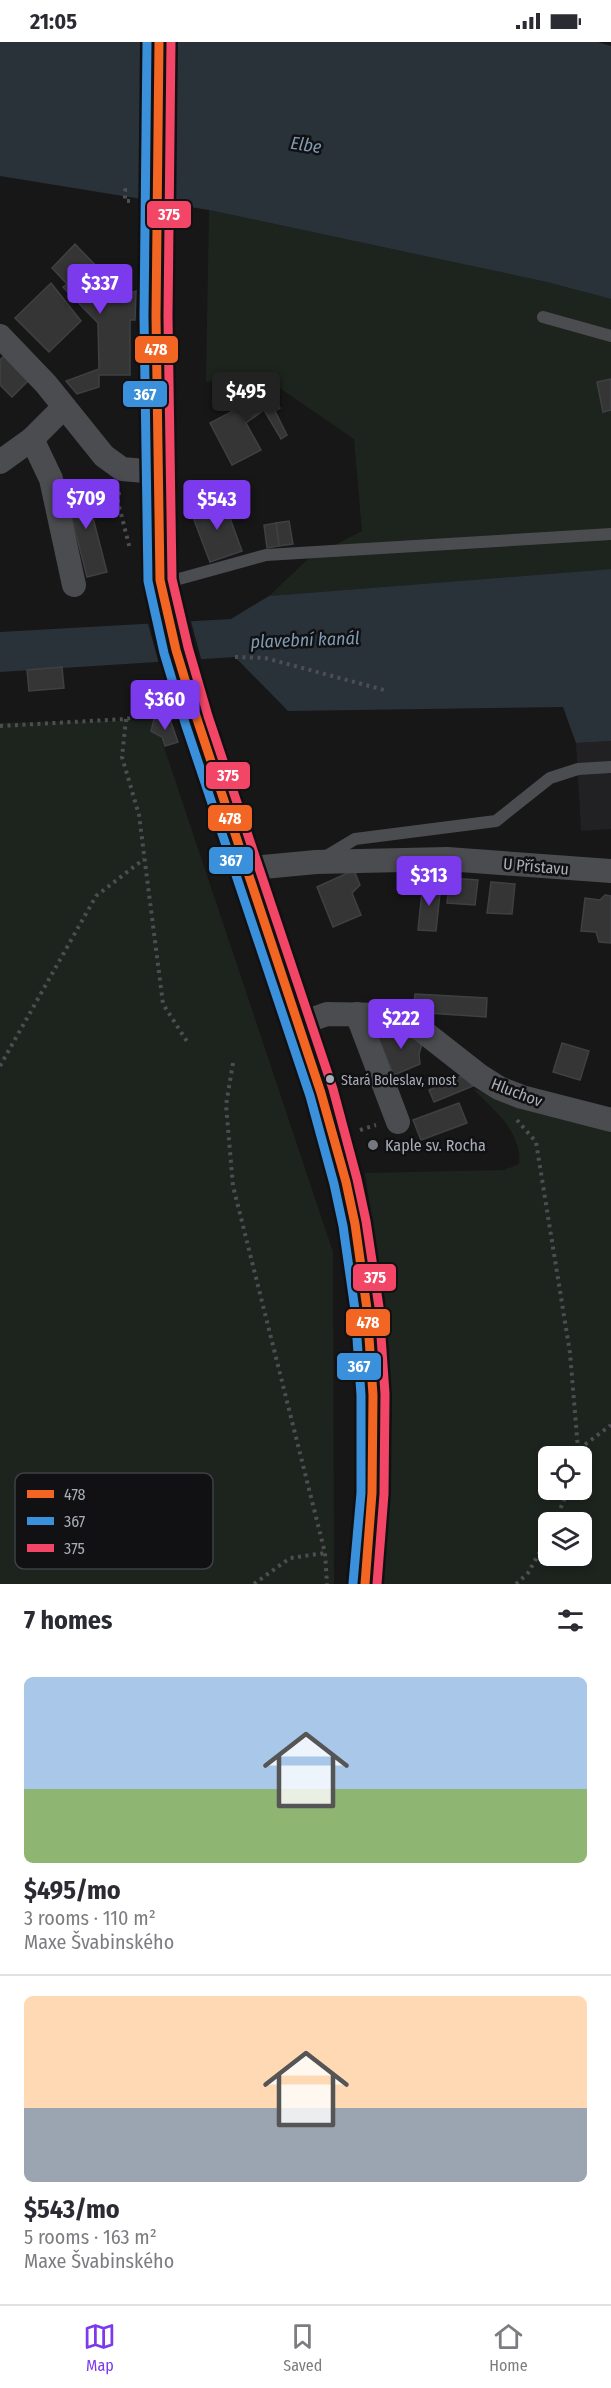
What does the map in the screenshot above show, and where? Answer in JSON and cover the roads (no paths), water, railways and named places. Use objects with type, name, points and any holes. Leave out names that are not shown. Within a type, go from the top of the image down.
[{"type":"main road","points":[[159,42],[156,317],[157,472],[161,589],[181,701],[246,871],[299,1024],[336,1142],[363,1278],[372,1377],[374,1467],[366,1574]]},
{"type":"street","points":[[0,336],[46,384],[104,456],[114,465],[122,469],[157,472]]},
{"type":"street","points":[[0,462],[32,439],[64,407]]},
{"type":"street","points":[[32,439],[51,479],[74,585]]},
{"type":"street","name":"U Přístavu","points":[[246,871],[316,862],[447,859],[611,872]]},
{"type":"street","name":"Hluchov","points":[[299,1024],[327,1014],[389,1015],[420,1029],[499,1088],[522,1098],[611,1120]]},
{"type":"street","points":[[357,1014],[398,1122]]},
{"type":"lane","points":[[543,317],[611,336]]},
{"type":"lane","points":[[161,589],[179,579],[266,555],[611,534]]},
{"type":"lane","points":[[316,862],[355,839],[496,821],[550,778],[578,769],[611,767]]},
{"type":"water","name":"Elbe","points":[[0,42],[598,42],[611,46],[611,299],[547,282],[209,210],[0,176]]},
{"type":"water","name":"plavební kanál","points":[[611,569],[611,741],[576,743],[563,707],[288,711],[235,657],[0,672],[0,632],[231,619],[269,596]]},
{"type":"place","name":"Stará Boleslav, most","points":[[330,1079]]},
{"type":"place","name":"Kaple sv. Rocha","points":[[373,1145]]}]
